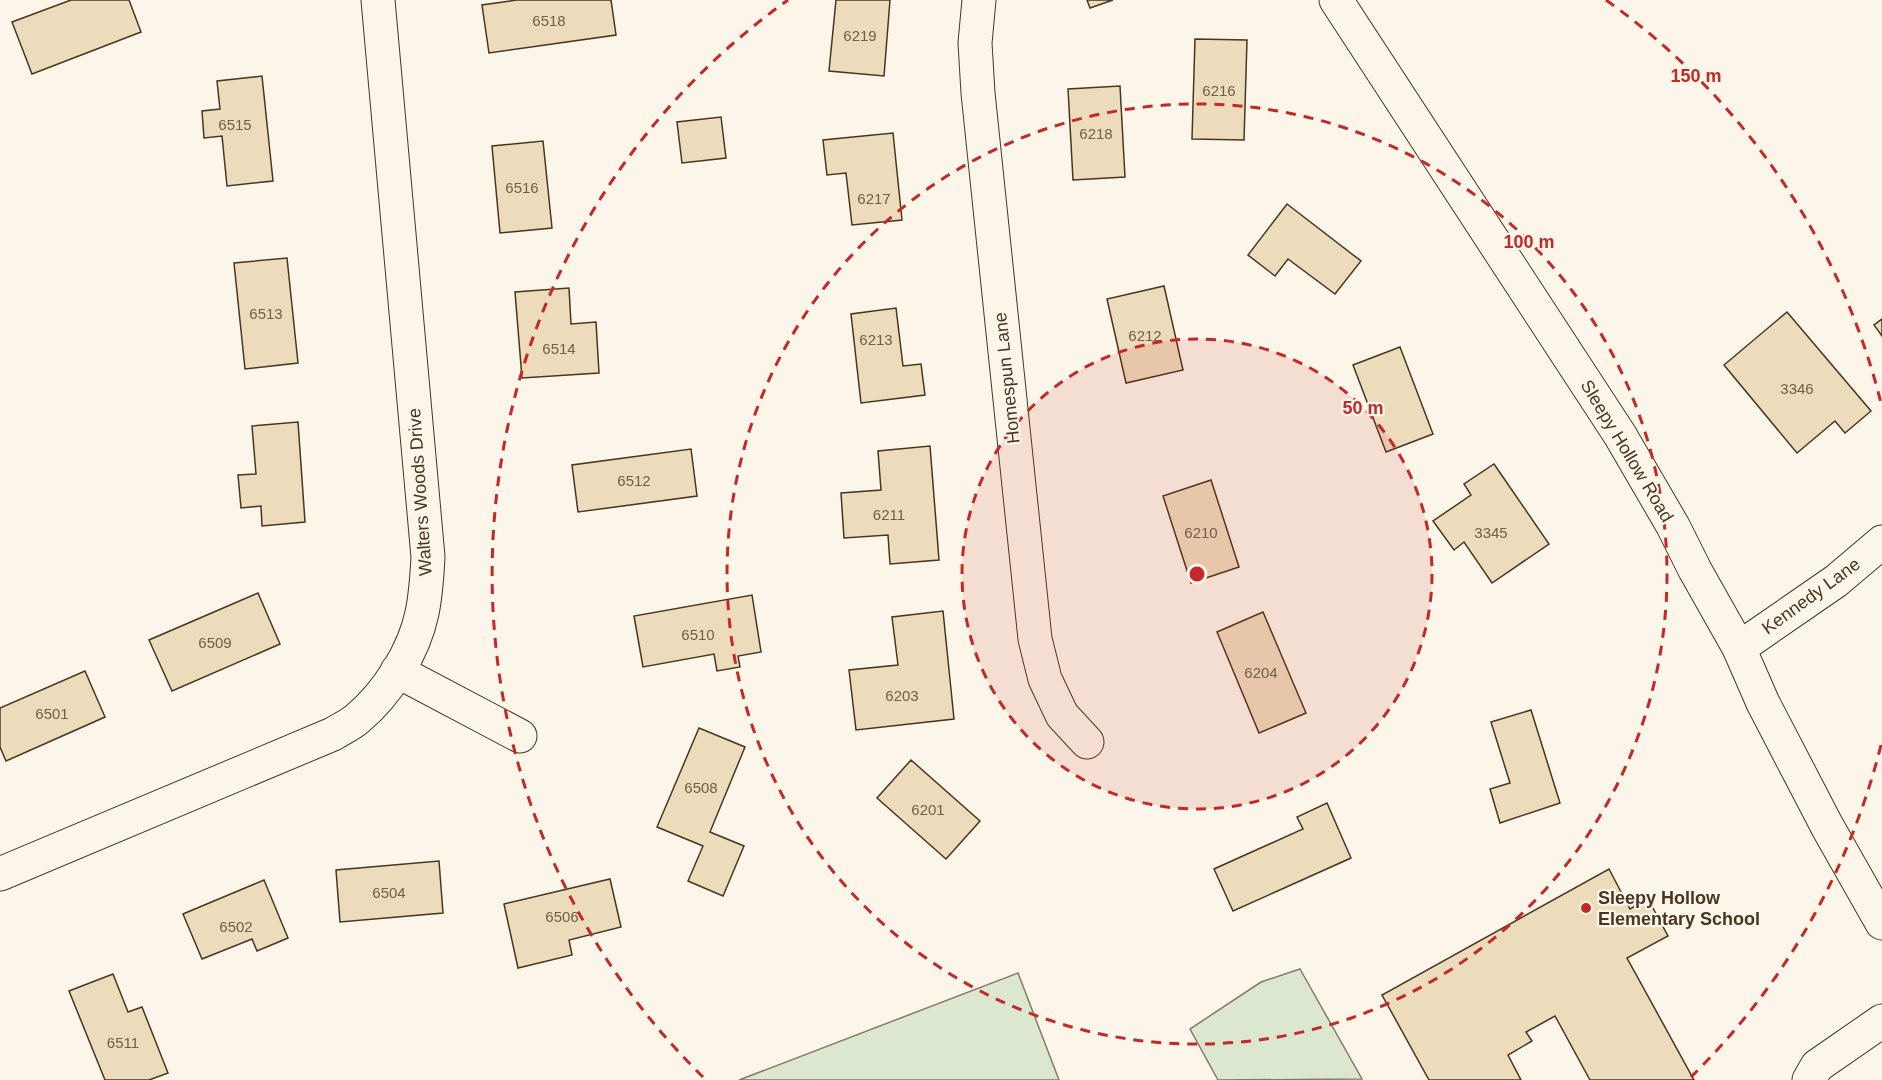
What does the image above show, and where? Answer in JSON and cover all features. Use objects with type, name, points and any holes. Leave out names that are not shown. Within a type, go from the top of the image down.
[{"type":"street","name":"Walters Woods Drive","points":[[0,874],[333,734],[356,720],[379,697],[411,645],[422,615],[427,587],[428,557],[378,0]]},
{"type":"street","name":"Homespun Lane","points":[[979,0],[975,43],[978,93],[1035,639],[1045,679],[1062,715],[1087,742]]},
{"type":"street","name":"Sleepy Hollow Road","points":[[1336,0],[1620,435],[1740,648],[1763,703],[1827,826],[1882,923]]},
{"type":"street","name":"Kennedy Lane","points":[[1740,648],[1836,581],[1882,542]]},
{"type":"street","points":[[397,671],[520,736]]},
{"type":"street","points":[[1809,1080],[1817,1066],[1882,1021]]},
{"type":"green space","points":[[1300,969],[1362,1079],[1218,1080],[1190,1029],[1261,982]]},
{"type":"green space","points":[[1018,973],[1059,1080],[739,1080]]},
{"type":"building","points":[[71,0],[129,0],[141,32],[32,74],[12,22]]},
{"type":"building","points":[[517,0],[611,0],[616,35],[489,53],[482,5]]},
{"type":"building","points":[[836,0],[890,0],[884,76],[829,71]]},
{"type":"building","points":[[1087,0],[1113,0],[1090,8]]},
{"type":"building","points":[[1195,39],[1247,40],[1244,140],[1192,139]]},
{"type":"building","points":[[262,76],[273,181],[227,186],[222,136],[204,138],[202,111],[220,109],[217,81]]},
{"type":"building","points":[[1120,86],[1125,177],[1073,180],[1068,89]]},
{"type":"building","points":[[721,117],[726,158],[682,163],[677,122]]},
{"type":"building","points":[[893,133],[902,220],[852,225],[846,173],[827,175],[823,140]]},
{"type":"building","points":[[543,141],[552,228],[500,233],[492,146]]},
{"type":"building","points":[[1287,204],[1361,261],[1335,294],[1288,259],[1275,276],[1248,255]]},
{"type":"building","points":[[287,258],[298,363],[245,369],[234,263]]},
{"type":"building","points":[[1164,286],[1183,370],[1126,383],[1107,299]]},
{"type":"building","points":[[569,288],[571,324],[596,322],[599,373],[522,378],[515,292]]},
{"type":"building","points":[[896,308],[903,366],[921,364],[925,395],[861,403],[851,314]]},
{"type":"building","points":[[1787,312],[1871,411],[1845,433],[1835,421],[1797,453],[1724,365]]},
{"type":"building","points":[[1882,319],[1882,336],[1874,325]]},
{"type":"building","points":[[1400,347],[1433,434],[1386,452],[1353,365]]},
{"type":"building","points":[[298,422],[305,522],[262,526],[261,506],[241,508],[238,475],[256,474],[252,426]]},
{"type":"building","points":[[930,446],[939,560],[890,564],[888,535],[844,538],[841,493],[881,490],[878,451]]},
{"type":"building","points":[[691,449],[697,496],[578,512],[572,465]]},
{"type":"building","points":[[1494,464],[1549,544],[1492,583],[1464,542],[1454,550],[1433,521],[1471,495],[1464,484]]},
{"type":"building","points":[[1211,480],[1239,567],[1191,583],[1163,496]]},
{"type":"building","points":[[258,593],[280,644],[172,691],[149,640]]},
{"type":"building","points":[[752,595],[761,652],[738,656],[740,667],[717,671],[714,654],[643,667],[634,616]]},
{"type":"building","points":[[943,611],[954,719],[856,730],[849,670],[898,665],[892,617]]},
{"type":"building","points":[[1263,612],[1306,713],[1259,733],[1217,632]]},
{"type":"building","points":[[85,671],[105,717],[6,761],[0,747],[0,708]]},
{"type":"building","points":[[1531,710],[1560,803],[1500,823],[1490,789],[1510,783],[1491,722]]},
{"type":"building","points":[[699,728],[745,747],[710,832],[744,846],[723,896],[688,881],[703,846],[657,827]]},
{"type":"building","points":[[911,760],[980,821],[946,859],[877,798]]},
{"type":"building","points":[[1327,803],[1351,858],[1233,911],[1214,869],[1303,829],[1297,817]]},
{"type":"building","points":[[439,861],[443,913],[340,922],[336,870]]},
{"type":"building","points":[[1609,869],[1630,909],[1648,899],[1668,936],[1627,958],[1694,1080],[1590,1080],[1555,1016],[1526,1032],[1532,1041],[1508,1055],[1521,1080],[1429,1080],[1382,995]]},
{"type":"building","points":[[610,879],[621,927],[569,940],[572,955],[518,968],[504,904]]},
{"type":"building","points":[[264,880],[288,938],[257,951],[252,939],[202,959],[183,914]]},
{"type":"building","points":[[113,974],[128,1012],[142,1007],[168,1073],[149,1080],[105,1080],[69,991]]},
{"type":"place","name":"Sleepy Hollow Elementary School","points":[[1586,908]]}]
